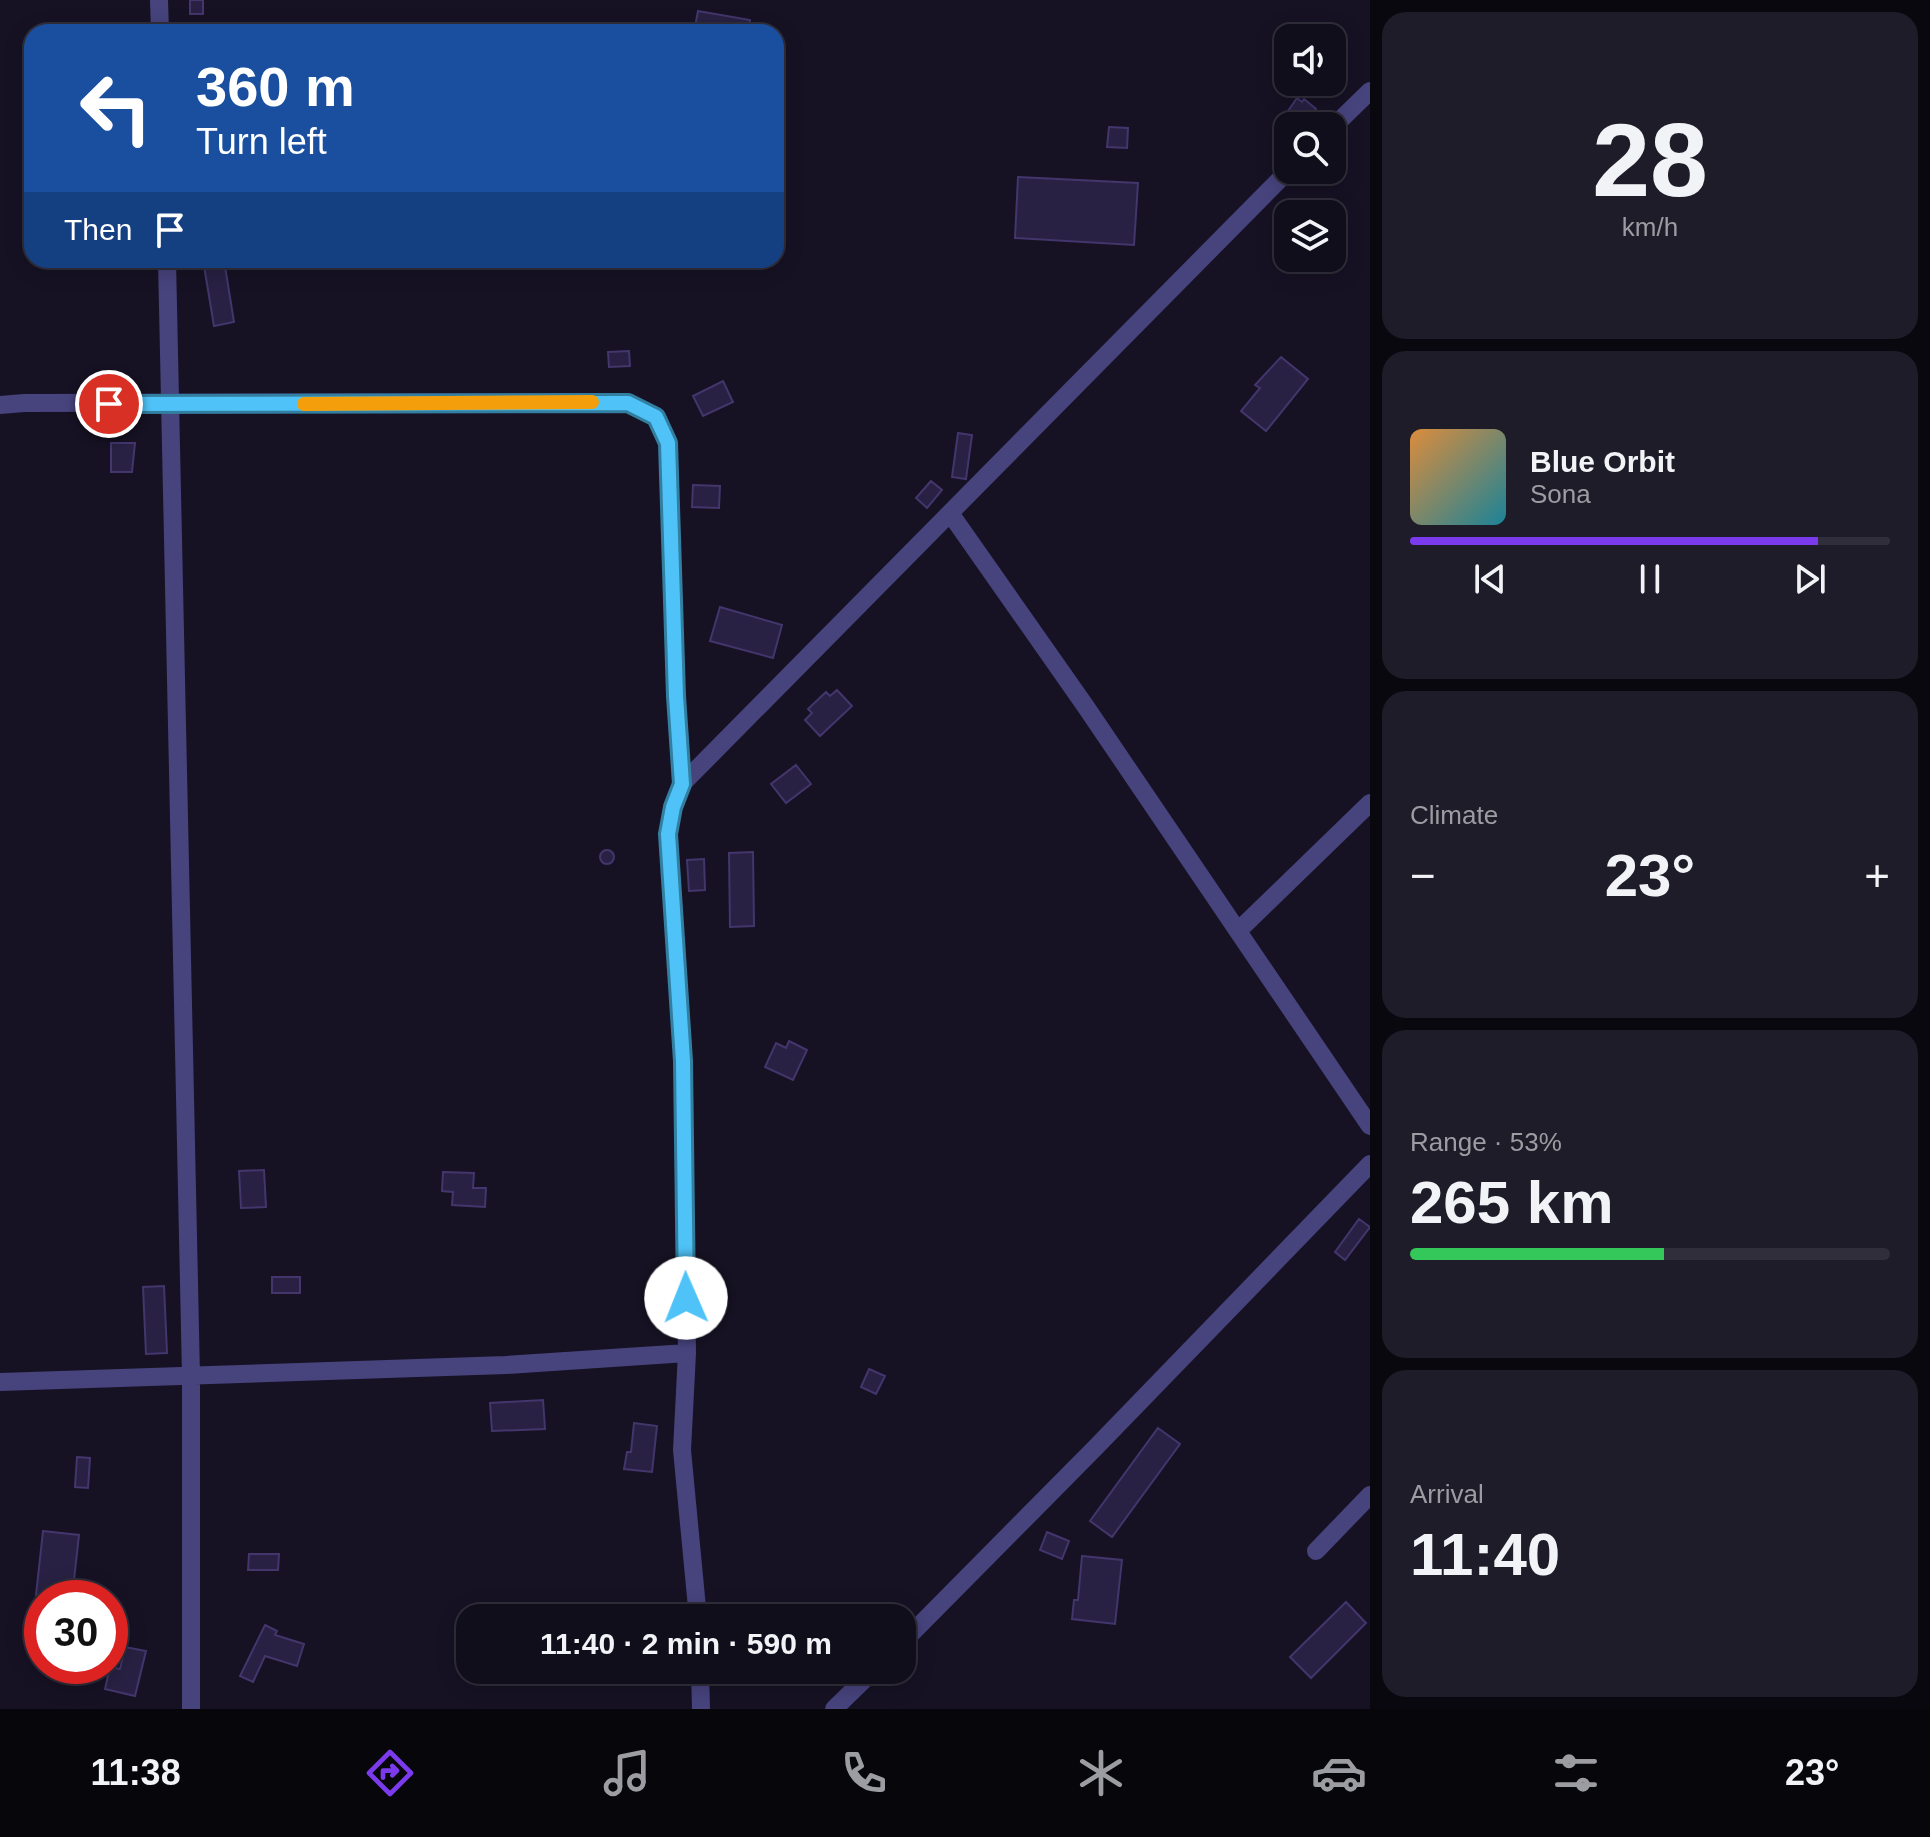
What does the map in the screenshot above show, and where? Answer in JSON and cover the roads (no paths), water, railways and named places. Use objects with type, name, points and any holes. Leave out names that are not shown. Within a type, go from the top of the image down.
[{"type":"street","points":[[159,0],[160,24]]},
{"type":"street","points":[[1346,114],[1370,91]]},
{"type":"street","points":[[697,1604],[682,1450],[687,1353],[683,1061],[668,834],[673,807],[682,784],[1275,184]]},
{"type":"street","points":[[167,268],[191,1376],[191,1709]]},
{"type":"street","points":[[0,405],[628,403],[656,417],[668,443],[682,784]]},
{"type":"street","points":[[950,513],[1370,1126]]},
{"type":"street","points":[[1238,931],[1370,803]]},
{"type":"street","points":[[916,1629],[1370,1164]]},
{"type":"street","points":[[0,1382],[506,1365],[687,1353]]},
{"type":"street","points":[[1316,1551],[1370,1495]]},
{"type":"street","points":[[700,1684],[701,1709]]},
{"type":"street","points":[[834,1709],[860,1684]]}]
